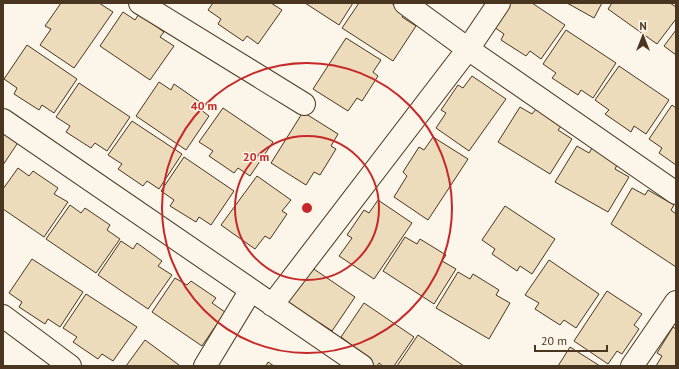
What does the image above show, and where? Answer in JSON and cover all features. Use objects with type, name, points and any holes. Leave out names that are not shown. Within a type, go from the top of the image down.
[{"type":"street","points":[[140,3],[304,104]]},
{"type":"street","points":[[405,3],[468,49],[676,193]]},
{"type":"street","points":[[272,305],[468,49],[499,3]]},
{"type":"street","points":[[3,120],[362,366]]},
{"type":"street","points":[[205,366],[251,290]]},
{"type":"street","points":[[632,366],[676,302]]},
{"type":"street","points":[[3,316],[70,366]]},
{"type":"building","points":[[61,3],[99,3],[113,12],[74,68],[40,45],[51,29],[45,26]]},
{"type":"building","points":[[213,3],[271,3],[282,10],[258,44],[247,36],[243,41],[218,24],[221,19],[208,10]]},
{"type":"building","points":[[305,3],[353,3],[339,25]]},
{"type":"building","points":[[359,3],[391,3],[406,12],[402,17],[416,26],[393,61],[342,28]]},
{"type":"building","points":[[506,3],[532,3],[565,25],[541,59],[530,51],[526,56],[501,40],[504,34],[491,25]]},
{"type":"building","points":[[567,3],[602,3],[594,18]]},
{"type":"building","points":[[612,3],[670,3],[676,7],[676,19],[657,44],[608,9]]},
{"type":"building","points":[[123,12],[135,20],[139,14],[164,32],[160,37],[174,46],[150,80],[100,46]]},
{"type":"building","points":[[566,30],[616,63],[593,98],[581,90],[578,95],[552,78],[556,73],[543,64]]},
{"type":"building","points":[[676,30],[676,55],[664,46]]},
{"type":"building","points":[[346,38],[381,60],[373,72],[378,76],[362,101],[357,98],[348,111],[313,89]]},
{"type":"building","points":[[27,45],[77,79],[54,113],[42,105],[39,110],[14,94],[17,88],[4,79]]},
{"type":"building","points":[[619,66],[669,100],[646,134],[634,126],[631,132],[605,114],[609,110],[595,100]]},
{"type":"building","points":[[472,76],[506,99],[469,151],[436,128],[446,113],[441,110],[458,85],[463,88]]},
{"type":"building","points":[[159,82],[171,90],[174,84],[200,102],[196,106],[209,116],[186,150],[136,116]]},
{"type":"building","points":[[79,83],[130,117],[107,151],[95,143],[91,148],[66,132],[70,126],[56,117]]},
{"type":"building","points":[[672,105],[676,108],[676,165],[659,153],[662,148],[649,139]]},
{"type":"building","points":[[520,107],[532,114],[536,109],[562,125],[558,130],[572,139],[550,174],[498,142]]},
{"type":"building","points":[[223,108],[273,142],[250,176],[238,168],[234,173],[209,156],[213,151],[199,142]]},
{"type":"building","points":[[303,112],[338,134],[331,146],[336,149],[320,175],[314,172],[306,185],[271,163]]},
{"type":"building","points":[[132,121],[182,154],[159,189],[147,181],[143,186],[118,169],[122,164],[108,155]]},
{"type":"building","points":[[3,131],[19,141],[3,165]]},
{"type":"building","points":[[433,137],[468,159],[428,220],[394,197],[407,176],[403,172],[419,147],[424,150]]},
{"type":"building","points":[[577,146],[589,153],[592,148],[618,163],[615,169],[629,177],[608,212],[555,182]]},
{"type":"building","points":[[184,157],[234,191],[211,225],[199,217],[196,222],[170,206],[174,200],[161,191]]},
{"type":"building","points":[[18,168],[29,176],[33,171],[58,188],[54,194],[68,202],[44,237],[3,209],[3,189]]},
{"type":"building","points":[[257,176],[291,200],[282,211],[287,214],[270,239],[265,236],[255,249],[221,225]]},
{"type":"building","points":[[632,188],[645,195],[648,190],[674,205],[671,210],[676,214],[676,267],[611,224]]},
{"type":"building","points":[[378,200],[412,223],[374,279],[339,256],[352,238],[347,235],[364,210],[369,213]]},
{"type":"building","points":[[70,205],[81,213],[85,208],[110,225],[107,230],[120,239],[96,273],[46,239]]},
{"type":"building","points":[[505,206],[555,239],[532,274],[520,266],[517,271],[492,254],[495,249],[482,240]]},
{"type":"building","points":[[405,237],[417,244],[420,239],[446,255],[442,261],[456,269],[434,304],[383,271]]},
{"type":"building","points":[[121,241],[133,249],[137,243],[162,261],[158,266],[172,275],[148,309],[98,275]]},
{"type":"building","points":[[32,259],[83,292],[60,327],[48,319],[45,324],[19,307],[22,302],[9,293]]},
{"type":"building","points":[[549,260],[599,294],[576,328],[564,320],[560,325],[535,309],[539,303],[525,295]]},
{"type":"building","points":[[305,263],[355,297],[332,331],[320,323],[317,329],[291,312],[295,307],[282,297]]},
{"type":"building","points":[[458,272],[470,279],[473,274],[499,290],[496,295],[510,303],[489,339],[436,308]]},
{"type":"building","points":[[175,278],[187,285],[191,281],[216,298],[212,303],[225,312],[202,346],[152,312]]},
{"type":"building","points":[[607,291],[642,314],[634,325],[639,329],[622,354],[617,351],[608,364],[574,341]]},
{"type":"building","points":[[86,294],[137,327],[113,361],[102,354],[98,359],[73,342],[77,337],[63,328]]},
{"type":"building","points":[[364,303],[414,337],[394,366],[383,366],[379,363],[377,366],[372,366],[350,352],[354,347],[341,337]]},
{"type":"building","points":[[673,327],[676,329],[676,366],[656,366],[662,356],[657,353]]},
{"type":"building","points":[[418,335],[464,366],[397,366]]},
{"type":"building","points":[[145,340],[179,365],[126,366]]},
{"type":"building","points":[[570,347],[600,366],[558,366]]},
{"type":"building","points":[[268,362],[274,366],[266,366]]}]
